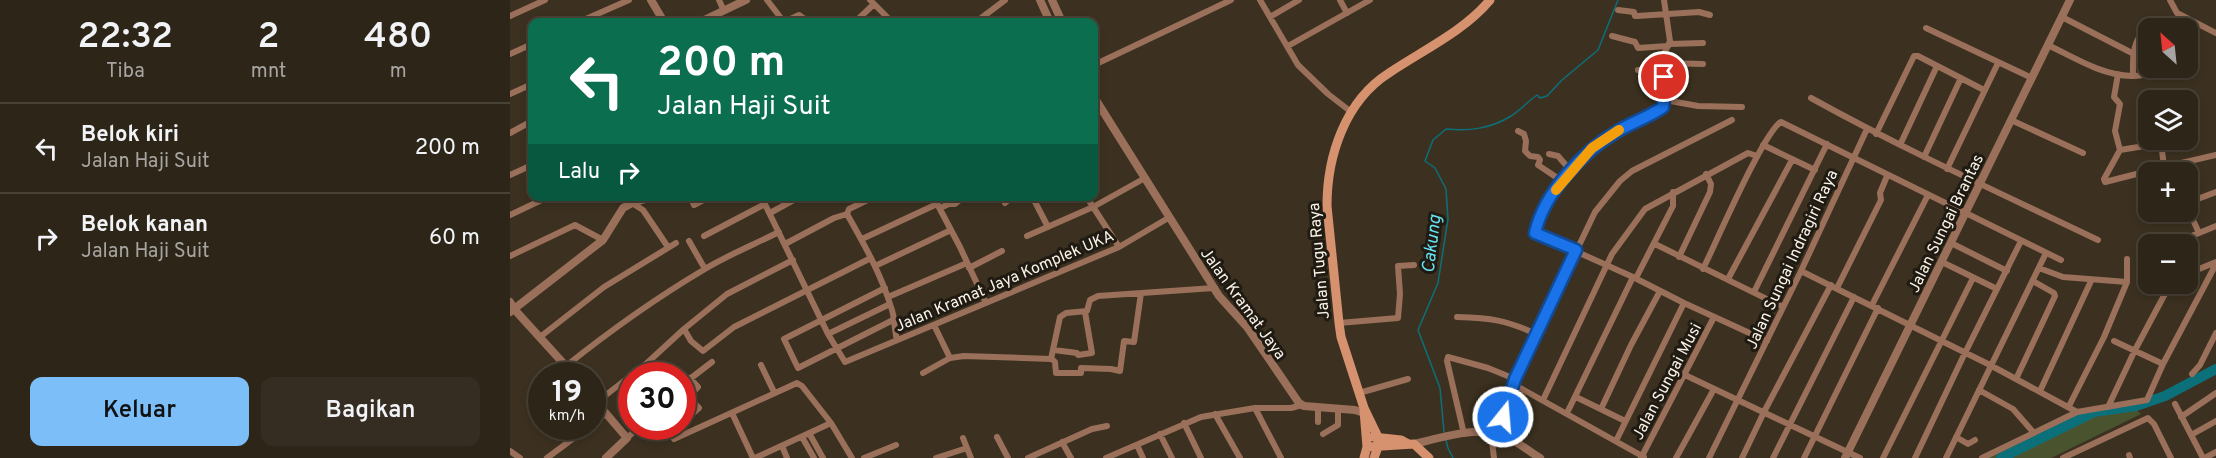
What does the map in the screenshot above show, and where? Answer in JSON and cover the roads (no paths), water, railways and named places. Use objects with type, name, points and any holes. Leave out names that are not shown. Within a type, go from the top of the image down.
[{"type":"main road","name":"Jalan Tugu Raya","points":[[1365,412],[1341,337],[1339,323],[1327,188],[1332,159],[1350,111],[1376,82],[1433,47],[1476,15],[1490,0]]},
{"type":"main road","points":[[1365,412],[1378,442],[1374,458]]},
{"type":"main road","points":[[1364,458],[1367,442],[1365,412]]},
{"type":"main road","points":[[1367,442],[1401,440],[1411,444],[1430,458]]},
{"type":"street","points":[[510,16],[545,0]]},
{"type":"street","points":[[588,18],[629,0]]},
{"type":"street","points":[[651,0],[662,18]]},
{"type":"street","points":[[719,0],[724,11]]},
{"type":"street","points":[[709,18],[746,0]]},
{"type":"street","points":[[767,0],[781,18]]},
{"type":"street","points":[[981,18],[1005,0]]},
{"type":"street","points":[[1040,0],[1048,18]]},
{"type":"street","points":[[1052,0],[1060,18]]},
{"type":"street","points":[[1098,63],[1231,0]]},
{"type":"street","points":[[1260,0],[1299,65],[1328,94],[1350,111]]},
{"type":"street","points":[[1270,17],[1299,0]]},
{"type":"street","points":[[1340,0],[1347,13]]},
{"type":"street","points":[[1288,46],[1370,0]]},
{"type":"street","points":[[1664,0],[1669,45],[1665,51],[1663,107],[1621,129],[1592,148],[1562,181],[1538,221],[1535,233],[1635,277],[1684,303],[1767,341]]},
{"type":"street","name":"Jalan Sungai Brantas","points":[[1846,455],[2070,0]]},
{"type":"street","points":[[2170,0],[2177,14],[2216,33]]},
{"type":"street","points":[[858,18],[872,2],[888,18]]},
{"type":"street","points":[[1618,10],[1634,12],[1635,16],[1700,12],[1710,15]]},
{"type":"street","points":[[2062,17],[2132,52]]},
{"type":"street","points":[[1926,28],[2032,78]]},
{"type":"street","points":[[1612,36],[1635,42],[1638,48],[1703,43]]},
{"type":"street","points":[[2133,76],[2133,58],[2138,39]]},
{"type":"street","points":[[2048,45],[2100,71],[2138,75]]},
{"type":"street","points":[[510,54],[528,46]]},
{"type":"street","points":[[1876,134],[1914,57],[1917,56],[1984,90]]},
{"type":"street","points":[[1947,169],[1998,63]]},
{"type":"street","points":[[1638,70],[1702,64]]},
{"type":"street","points":[[1900,146],[1936,66]]},
{"type":"street","points":[[2118,74],[2114,97],[2120,104],[2115,131],[2120,150],[2104,179],[2105,182],[2138,175]]},
{"type":"street","points":[[1924,157],[1961,78]]},
{"type":"street","points":[[510,94],[528,86]]},
{"type":"street","points":[[1811,98],[1900,146],[2098,240]]},
{"type":"street","points":[[1665,100],[1698,106],[1742,107]]},
{"type":"street","name":"Jalan Kramat Jaya","points":[[1098,103],[1214,288],[1247,327],[1302,405]]},
{"type":"street","points":[[1494,458],[1494,434],[1514,381],[1598,208],[1625,176],[1641,165],[1732,120]]},
{"type":"street","points":[[2011,120],[2083,153]]},
{"type":"street","points":[[1703,269],[1757,156],[1779,122],[2061,260]]},
{"type":"street","points":[[510,133],[528,124]]},
{"type":"street","name":"Jalan Sungai Indragiri Raya","points":[[1709,458],[1801,271],[1867,129]]},
{"type":"street","points":[[1518,131],[1524,134],[1525,151],[1530,156],[1538,157],[1540,160],[1538,165],[1562,181]]},
{"type":"street","points":[[1754,292],[1827,144]]},
{"type":"street","points":[[1763,145],[1815,170]]},
{"type":"street","points":[[2120,150],[2138,146]]},
{"type":"street","points":[[1543,400],[1612,254],[1645,208],[1748,153],[1757,156]]},
{"type":"street","points":[[1549,154],[1558,156],[1571,171]]},
{"type":"street","points":[[2192,162],[2216,155]]},
{"type":"street","points":[[1728,279],[1792,160]]},
{"type":"street","points":[[510,175],[528,167]]},
{"type":"street","points":[[1678,257],[1710,192],[1711,184],[1706,174]]},
{"type":"street","points":[[1742,458],[1764,411],[1881,200],[1880,193],[1887,176]]},
{"type":"street","points":[[1027,236],[1093,207],[1145,178]]},
{"type":"street","points":[[1567,413],[1635,277],[1655,244],[1674,202],[1673,192]]},
{"type":"street","points":[[2198,200],[2216,192]]},
{"type":"street","points":[[1804,458],[1928,195]]},
{"type":"street","points":[[510,215],[539,201]]},
{"type":"street","points":[[562,362],[511,308],[603,240],[620,212],[636,201]]},
{"type":"street","points":[[764,201],[836,349]]},
{"type":"street","points":[[770,213],[792,201]]},
{"type":"street","points":[[785,244],[847,214],[849,209],[866,201]]},
{"type":"street","points":[[936,201],[986,303]]},
{"type":"street","points":[[862,239],[938,206],[955,204],[959,201]]},
{"type":"street","points":[[1035,201],[1048,227]]},
{"type":"street","points":[[1089,201],[1119,247]]},
{"type":"street","points":[[632,202],[643,210],[668,247]]},
{"type":"street","points":[[705,236],[765,204]]},
{"type":"street","points":[[847,214],[862,239],[885,288],[897,339]]},
{"type":"street","name":"Jalan Kramat Jaya Komplek UKA","points":[[836,349],[845,362],[1119,247],[1170,217]]},
{"type":"street","points":[[2194,222],[2199,233],[2216,226]]},
{"type":"street","points":[[510,256],[575,225],[603,240]]},
{"type":"street","points":[[874,266],[951,230]]},
{"type":"street","points":[[571,362],[624,320],[705,269],[779,232]]},
{"type":"street","points":[[689,241],[705,269]]},
{"type":"street","points":[[1915,458],[2021,241]]},
{"type":"street","points":[[540,337],[604,287],[676,243]]},
{"type":"street","points":[[1951,243],[2007,271]]},
{"type":"street","points":[[1655,244],[1783,307]]},
{"type":"street","points":[[828,334],[889,301],[1002,251]]},
{"type":"street","points":[[1946,458],[2046,253]]},
{"type":"street","points":[[684,329],[691,341],[703,351],[741,323],[871,258]]},
{"type":"street","points":[[2069,406],[2104,337],[2127,282],[2127,259]]},
{"type":"street","points":[[606,393],[647,363],[727,294],[793,260]]},
{"type":"street","points":[[1942,261],[1997,289]]},
{"type":"street","points":[[2198,270],[2216,263]]},
{"type":"street","points":[[1982,458],[2077,412],[2147,400],[2163,364],[2216,263]]},
{"type":"street","points":[[1339,323],[1398,318],[1400,294],[1398,266],[1414,265]]},
{"type":"street","points":[[2039,268],[2063,277],[2127,282]]},
{"type":"street","points":[[1801,271],[1990,365],[2077,412]]},
{"type":"street","points":[[1883,458],[1973,278]]},
{"type":"street","points":[[2040,391],[2091,280]]},
{"type":"street","points":[[2016,379],[2055,296],[2054,293],[2033,281]]},
{"type":"street","points":[[885,288],[784,339],[798,368],[893,320]]},
{"type":"street","points":[[1054,350],[1078,355],[1092,353],[1085,312],[1090,300],[1095,297],[1214,288]]},
{"type":"street","points":[[1601,409],[1660,291]]},
{"type":"street","points":[[1085,312],[1066,313],[1060,316],[1052,359],[1056,373],[1081,373],[1081,368],[1120,371],[1124,341],[1134,342],[1140,314],[1141,293]]},
{"type":"street","points":[[2108,407],[2165,294]]},
{"type":"street","points":[[1773,458],[1854,297]]},
{"type":"street","points":[[1616,441],[1684,303]]},
{"type":"street","points":[[1457,317],[1495,319],[1515,324],[1536,334]]},
{"type":"street","name":"Jalan Sungai Musi","points":[[1643,457],[1714,317]]},
{"type":"street","points":[[934,325],[950,357]]},
{"type":"street","points":[[2192,374],[2200,365],[2216,333]]},
{"type":"street","points":[[2114,341],[2163,364]]},
{"type":"street","points":[[923,372],[950,357],[1052,359]]},
{"type":"street","points":[[1464,434],[1448,357],[1488,368],[1514,381],[1643,457]]},
{"type":"street","points":[[696,374],[712,362]]},
{"type":"street","points":[[761,365],[774,392]]},
{"type":"street","points":[[1686,375],[1764,411],[1846,455],[1860,458]]},
{"type":"street","points":[[1359,393],[1408,379]]},
{"type":"street","points":[[696,430],[796,383],[831,423],[852,458]]},
{"type":"street","points":[[1676,458],[1714,389]]},
{"type":"street","points":[[1978,390],[2013,409],[2034,433]]},
{"type":"street","points":[[2181,417],[2216,393]]},
{"type":"street","points":[[1576,397],[1625,421]]},
{"type":"street","points":[[2175,404],[2204,458],[2216,452]]},
{"type":"street","points":[[1109,457],[1184,423],[1215,414],[1255,408],[1291,408],[1302,405],[1318,409],[1365,412]]},
{"type":"street","points":[[1255,408],[1281,458]]},
{"type":"street","points":[[1318,409],[1318,422]]},
{"type":"street","points":[[1323,434],[1338,425],[1338,409]]},
{"type":"street","points":[[732,413],[754,458],[831,423]]},
{"type":"street","points":[[1215,414],[1240,458]]},
{"type":"street","points":[[606,415],[618,428]]},
{"type":"street","points":[[2063,458],[2148,418],[2154,423],[2171,458]]},
{"type":"street","points":[[2191,435],[2216,421]]},
{"type":"street","points":[[1184,423],[1201,458]]},
{"type":"street","points":[[1028,458],[1092,429],[1107,426]]},
{"type":"street","points":[[809,433],[823,458]]},
{"type":"street","points":[[1160,434],[1172,458]]},
{"type":"street","points":[[1411,444],[1464,434],[1494,434],[1540,458]]},
{"type":"street","points":[[802,437],[813,458]]},
{"type":"street","points":[[997,437],[1007,458]]},
{"type":"street","points":[[1956,437],[1968,444],[1975,440]]},
{"type":"street","points":[[963,438],[971,458]]},
{"type":"street","points":[[547,458],[571,440]]},
{"type":"street","points":[[606,458],[625,440]]},
{"type":"street","points":[[1062,442],[1071,458]]},
{"type":"street","points":[[864,458],[896,445]]},
{"type":"street","points":[[1137,445],[1143,458]]},
{"type":"street","points":[[782,446],[787,458]]},
{"type":"street","points":[[936,458],[967,448]]},
{"type":"street","points":[[510,451],[520,458]]},
{"type":"waterway","name":"Cakung","points":[[1444,432],[1440,388],[1418,330],[1438,283],[1448,219],[1446,189],[1435,168],[1425,161],[1433,140],[1446,129],[1463,130],[1495,124],[1514,114],[1537,95],[1540,98],[1547,96],[1562,80],[1598,50],[1618,0]]},
{"type":"waterway","points":[[2001,458],[2094,412],[2136,406],[2165,396],[2216,369]]},
{"type":"waterway","name":"Cakung","points":[[1446,440],[1453,458]]}]
